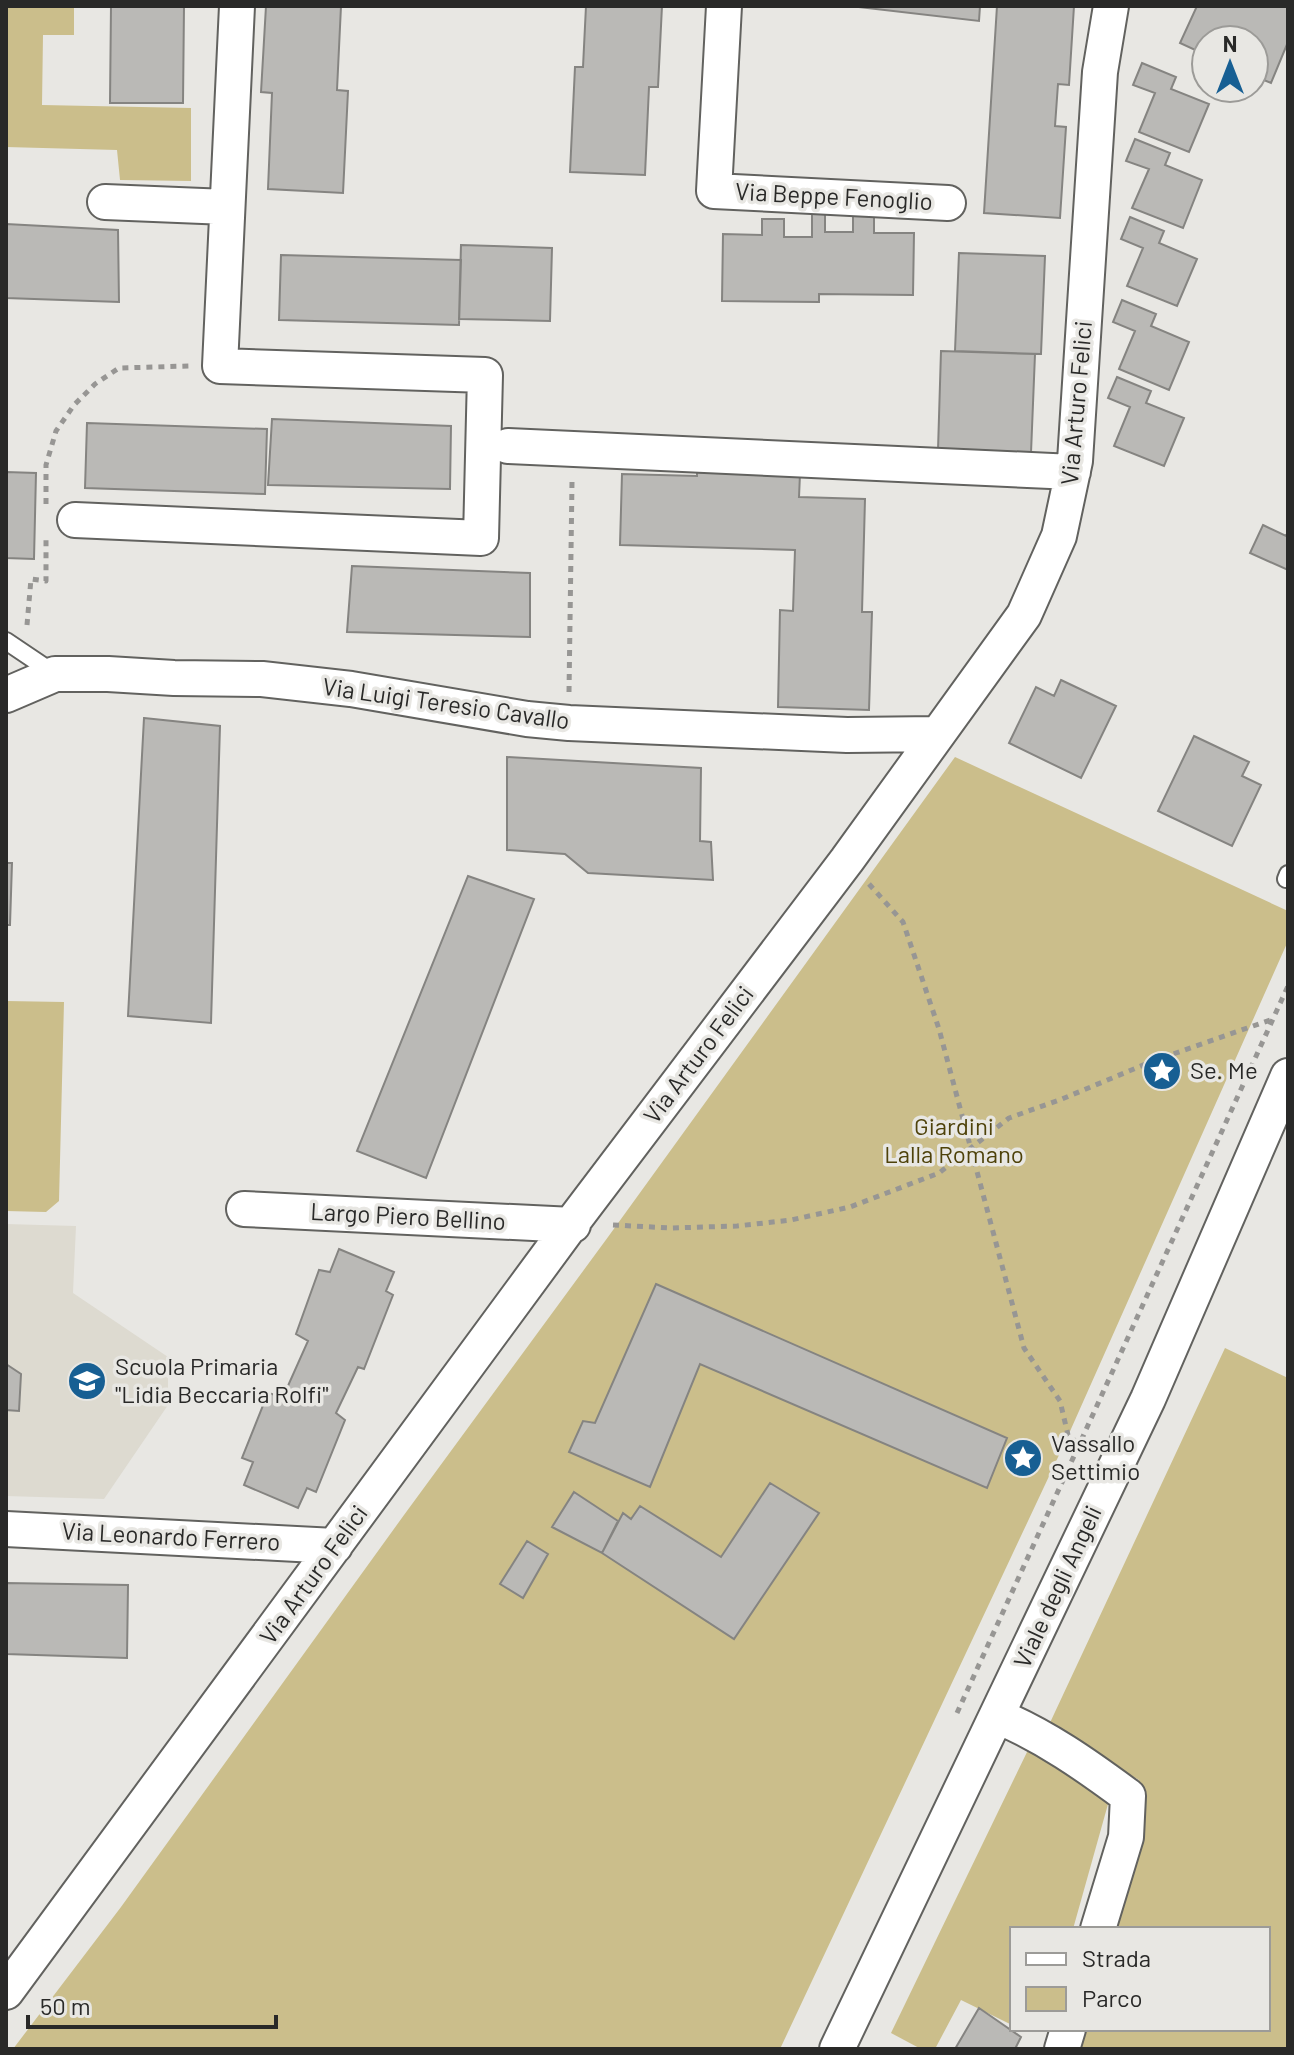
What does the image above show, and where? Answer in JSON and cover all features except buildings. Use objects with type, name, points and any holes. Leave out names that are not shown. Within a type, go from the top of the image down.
[{"type":"street","points":[[56,522],[481,538],[485,375],[220,366],[237,6]]},
{"type":"street","name":"Via Beppe Fenoglio","points":[[724,6],[714,191],[948,203]]},
{"type":"street","name":"Via Arturo Felici","points":[[6,1992],[572,1224],[847,860],[1024,615],[1059,536],[1073,472],[1100,72],[1111,6]]},
{"type":"street","points":[[105,202],[227,207]]},
{"type":"street","points":[[508,446],[1073,472]]},
{"type":"street","name":"Via Luigi Teresio Cavallo","points":[[6,695],[55,674],[262,679],[351,689],[527,719],[569,723],[847,735],[938,734]]},
{"type":"street","name":"Viale degli Angeli","points":[[837,2049],[1148,1399],[1288,1076]]},
{"type":"street","name":"Largo Piero Bellino","points":[[244,1209],[572,1224]]},
{"type":"street","name":"Via Leonardo Ferrero","points":[[6,1529],[335,1546]]},
{"type":"street","points":[[997,1716],[1026,1728],[1077,1758],[1128,1796],[1126,1837],[1099,1927]]},
{"type":"lane","points":[[6,641],[55,674]]},
{"type":"path","points":[[25,654],[31,579],[46,581],[56,522],[46,465],[56,431],[74,405],[95,384],[119,368],[220,366]]},
{"type":"path","points":[[569,723],[573,449]]},
{"type":"path","points":[[847,860],[903,922],[939,1029],[1024,1348],[1060,1401],[1068,1435],[1080,1445]]},
{"type":"path","points":[[956,1716],[1288,986]]},
{"type":"path","points":[[572,1224],[672,1228],[737,1226],[791,1220],[850,1207],[939,1173],[1009,1118],[1153,1061],[1273,1019]]},
{"type":"shaded area","name":"Scuola Primaria \"Lidia Beccaria Rolfi\"","points":[[6,1224],[76,1226],[73,1293],[168,1357],[168,1405],[104,1499],[6,1496]]},
{"type":"green space","points":[[6,6],[74,6],[74,35],[43,35],[42,105],[191,108],[191,181],[120,180],[117,150],[6,147]]},
{"type":"green space","name":"Giardini Lalla Romano","points":[[955,757],[1288,911],[1288,941],[1067,1438],[780,2049],[13,2049],[121,1907]]},
{"type":"green space","points":[[6,1001],[64,1002],[59,1201],[46,1212],[6,1211]]},
{"type":"green space","points":[[1225,1348],[1288,1378],[1288,2049],[1072,2049],[1077,2031],[1270,2031],[1270,1927],[1112,1927],[1138,1850],[1139,1780],[1048,1727]]},
{"type":"green space","points":[[1028,1750],[1110,1797],[1074,1927],[1010,1927],[1010,2024],[961,2000],[935,2049],[921,2049],[891,2033]]},
{"type":"place","name":"Se. Me","points":[[1162,1071]]},
{"type":"place","name":"Scuola Primaria \"Lidia Beccaria Rolfi\"","points":[[87,1381]]},
{"type":"place","name":"Vassallo Settimio","points":[[1023,1458]]}]
